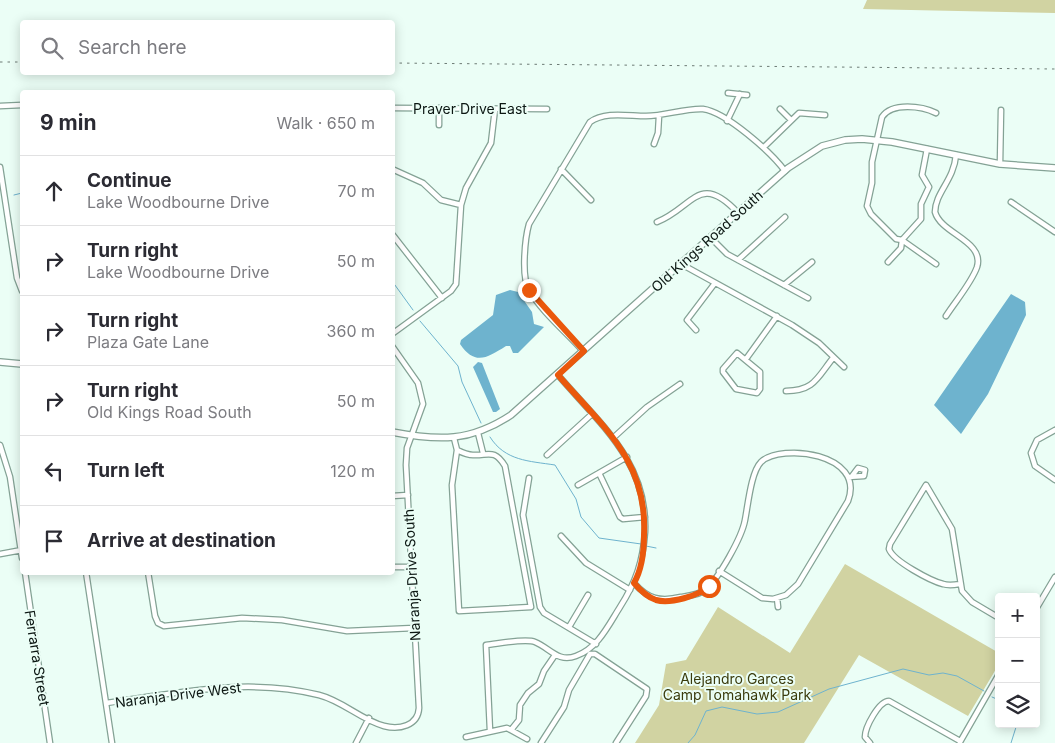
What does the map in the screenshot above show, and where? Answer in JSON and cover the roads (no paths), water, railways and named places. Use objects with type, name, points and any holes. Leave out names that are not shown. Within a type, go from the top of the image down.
[{"type":"street","points":[[728,93],[747,95]]},
{"type":"street","points":[[727,121],[740,94]]},
{"type":"street","points":[[0,106],[20,105]]},
{"type":"street","name":"Praver Drive East","points":[[395,108],[547,109]]},
{"type":"street","points":[[439,108],[439,125]]},
{"type":"street","points":[[936,113],[927,108],[889,110],[882,117],[871,166],[872,183],[867,206],[869,211],[896,239],[902,240],[936,264]]},
{"type":"street","points":[[395,332],[453,289],[457,281],[461,205],[466,188],[491,144],[495,109]]},
{"type":"street","points":[[780,109],[791,120]]},
{"type":"street","points":[[584,351],[533,295],[525,278],[526,233],[529,224],[561,169],[587,126],[595,118],[605,115],[659,116],[704,110],[727,121],[764,148],[785,171]]},
{"type":"street","points":[[1000,110],[1000,164]]},
{"type":"street","points":[[764,148],[799,113],[825,115]]},
{"type":"street","points":[[654,144],[658,133],[659,116]]},
{"type":"street","name":"Old Kings Road South","points":[[395,433],[412,436],[454,438],[478,433],[511,415],[785,171],[802,157],[822,146],[849,139],[876,139],[1000,164],[1055,168]]},
{"type":"street","points":[[888,262],[901,248],[902,240],[906,238],[920,219],[920,204],[929,190],[928,184],[922,175],[927,149]]},
{"type":"street","points":[[946,316],[978,265],[977,256],[972,247],[944,227],[935,212],[937,200],[952,173],[956,155]]},
{"type":"street","points":[[0,166],[17,278],[20,286]]},
{"type":"street","points":[[561,169],[591,200]]},
{"type":"street","points":[[395,170],[423,183],[441,200],[461,205]]},
{"type":"street","points":[[657,222],[669,217],[690,200],[703,194],[717,195],[723,198],[738,213]]},
{"type":"street","points":[[1011,202],[1055,232]]},
{"type":"street","points":[[738,260],[785,217]]},
{"type":"street","points":[[395,238],[442,298]]},
{"type":"street","points":[[711,238],[726,254],[808,298]]},
{"type":"street","points":[[784,285],[812,262]]},
{"type":"street","points":[[682,264],[777,316],[819,344],[844,367]]},
{"type":"street","points":[[696,330],[687,320],[715,282]]},
{"type":"street","points":[[746,359],[777,316]]},
{"type":"street","name":"Naranja Drive South","points":[[395,350],[412,372],[424,404],[406,456],[418,716]]},
{"type":"street","points":[[737,353],[746,359],[755,366],[761,376],[760,388],[757,392],[736,389],[722,370],[737,353]]},
{"type":"street","points":[[786,392],[800,391],[810,387],[834,358]]},
{"type":"street","points":[[0,362],[20,364]]},
{"type":"street","points":[[490,731],[487,706],[486,645],[534,642],[561,658],[574,657],[596,644],[634,583],[641,563],[645,517],[640,486],[627,457],[558,375]]},
{"type":"street","points":[[612,438],[646,407],[680,384]]},
{"type":"street","points":[[546,455],[592,414]]},
{"type":"street","points":[[1055,430],[1037,440],[1031,453],[1035,466],[1055,480]]},
{"type":"street","points":[[478,433],[483,453]]},
{"type":"street","points":[[454,438],[456,450],[452,485],[459,611],[531,607],[505,466],[498,457],[483,453],[472,455],[456,450]]},
{"type":"street","points":[[0,445],[10,477],[20,538]]},
{"type":"street","points":[[634,583],[644,593],[662,601],[702,592],[711,584],[740,536],[756,469],[764,460],[776,456],[809,455],[836,463],[850,476],[851,491],[847,504],[795,588],[786,595],[777,598],[759,597],[719,571]]},
{"type":"street","points":[[578,485],[627,457]]},
{"type":"street","points":[[599,472],[620,517],[623,519],[645,517]]},
{"type":"street","points":[[529,478],[523,515],[538,603],[544,612],[596,644]]},
{"type":"street","points":[[960,584],[947,585],[936,582],[895,558],[889,550],[890,544],[926,485],[952,529],[960,584],[969,600],[995,616]]},
{"type":"street","points":[[395,496],[408,495]]},
{"type":"street","points":[[561,536],[586,563],[630,590]]},
{"type":"street","points":[[0,554],[20,550]]},
{"type":"street","points":[[395,567],[411,567]]},
{"type":"street","name":"Ferrarra Street","points":[[25,575],[50,743]]},
{"type":"street","points":[[86,575],[112,743]]},
{"type":"street","points":[[148,575],[155,616],[160,624],[168,626],[242,618],[282,620],[346,631],[414,628]]},
{"type":"street","points":[[1040,602],[1055,578]]},
{"type":"street","points":[[569,627],[588,595]]},
{"type":"street","points":[[777,598],[778,608]]},
{"type":"street","points":[[541,743],[564,707],[569,690],[590,654],[595,654],[602,658],[647,689],[646,696],[616,743]]},
{"type":"street","points":[[511,730],[519,720],[520,705],[528,692],[539,684],[555,655]]},
{"type":"street","points":[[870,743],[865,737],[865,731],[885,701],[889,701],[960,742],[995,681]]},
{"type":"street","name":"Naranja Drive West","points":[[106,704],[217,687],[268,687],[304,691],[331,698],[384,726],[407,726],[418,716]]},
{"type":"street","points":[[356,743],[368,718]]},
{"type":"street","points":[[466,737],[507,728],[527,740]]},
{"type":"water","points":[[510,290],[518,292],[532,312],[534,324],[544,327],[518,353],[513,353],[510,346],[506,346],[482,358],[471,355],[460,344],[461,340],[493,315],[496,295]]},
{"type":"water","points":[[1011,294],[1025,302],[1026,315],[988,394],[961,434],[934,405]]},
{"type":"water","points":[[478,362],[482,363],[500,409],[496,412],[493,412],[473,367]]},
{"type":"waterway","points":[[14,195],[20,194]]},
{"type":"waterway","points":[[395,285],[413,310]]},
{"type":"waterway","points":[[420,321],[458,366],[462,382],[481,423]]},
{"type":"waterway","points":[[490,437],[496,445],[510,455],[527,461],[555,465],[576,499],[581,517],[599,538],[641,544]]},
{"type":"waterway","points":[[646,546],[656,548]]},
{"type":"waterway","points":[[688,743],[695,735],[706,711],[722,707],[757,714],[778,712],[829,689],[903,669],[929,675],[943,673],[957,676],[984,691]]},
{"type":"waterway","points":[[1011,743],[1016,728]]},
{"type":"railway","points":[[0,62],[20,62]]},
{"type":"railway","points":[[395,63],[1055,69]]},
{"type":"park label","name":"Alejandro Garces Camp Tomahawk Park","points":[[737,688]]}]
